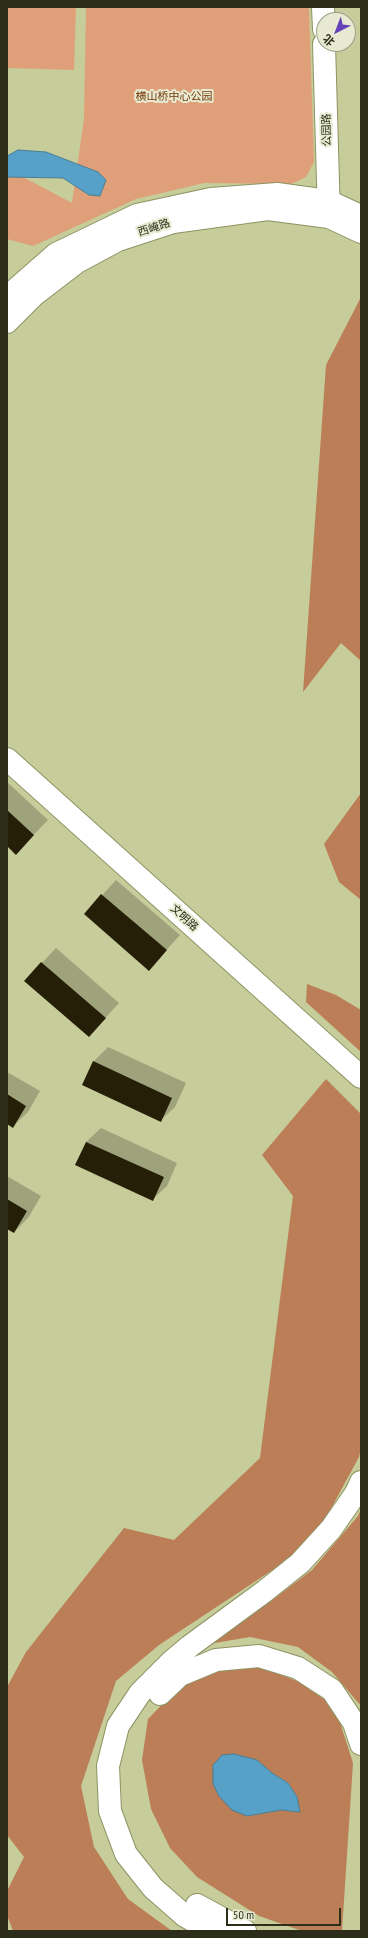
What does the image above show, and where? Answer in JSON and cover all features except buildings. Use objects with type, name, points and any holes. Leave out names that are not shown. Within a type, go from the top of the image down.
[{"type":"main road","name":"公园路","points":[[324,52],[329,209]]},
{"type":"main road","name":"西崦路","points":[[7,297],[56,254],[137,215],[211,199],[277,194],[329,209]]},
{"type":"main road","name":"西崦路","points":[[7,322],[34,294],[77,262],[118,240],[173,222],[268,209],[329,209]]},
{"type":"main road","points":[[329,209],[361,216]]},
{"type":"main road","points":[[329,209],[361,232]]},
{"type":"main road","name":"文明路","points":[[7,759],[361,1077]]},
{"type":"main road","points":[[212,1931],[185,1916],[153,1888],[126,1854],[110,1812],[108,1766],[118,1726],[140,1694],[172,1662],[190,1646],[265,1591],[300,1562],[331,1529],[356,1493],[361,1482]]},
{"type":"main road","points":[[245,1931],[194,1903],[164,1878],[139,1847],[125,1809],[123,1768],[132,1732],[151,1703],[180,1675],[216,1660],[259,1656],[298,1668],[332,1690],[354,1723],[361,1744]]},
{"type":"green space","points":[[7,7],[76,7],[74,70],[7,68]]},
{"type":"green space","name":"横山桥中心公园","points":[[86,7],[309,7],[314,162],[306,177],[291,184],[204,183],[136,199],[33,246],[7,239],[7,177],[23,177],[72,203],[84,119]]},
{"type":"shaded area","points":[[361,297],[361,661],[341,643],[303,692],[326,365]]},
{"type":"shaded area","points":[[361,793],[361,900],[339,882],[324,844]]},
{"type":"shaded area","points":[[307,984],[336,995],[361,1010],[361,1052],[306,1002]]},
{"type":"shaded area","points":[[326,1079],[361,1114],[361,1448],[359,1457],[328,1514],[309,1540],[280,1565],[159,1645],[116,1681],[81,1786],[94,1847],[128,1899],[172,1931],[13,1931],[7,1915],[7,1891],[24,1857],[7,1835],[7,1687],[26,1652],[124,1528],[174,1540],[260,1458],[293,1196],[262,1155]]},
{"type":"shaded area","points":[[361,1509],[361,1706],[332,1672],[298,1647],[250,1637],[209,1644],[224,1630],[267,1604],[312,1570],[358,1516]]},
{"type":"shaded area","points":[[259,1666],[299,1682],[335,1707],[353,1763],[342,1931],[302,1931],[259,1916],[197,1877],[170,1848],[151,1809],[142,1760],[148,1719],[182,1684],[220,1668]],"holes":[[[257,1760],[272,1773],[288,1783],[297,1797],[299,1812],[281,1810],[247,1816]]]},
{"type":"water","points":[[18,150],[46,152],[98,172],[106,180],[100,196],[89,195],[63,178],[7,177],[7,156]]},
{"type":"water","points":[[234,1754],[257,1760],[272,1773],[288,1783],[297,1797],[300,1812],[281,1810],[247,1816],[232,1810],[219,1796],[213,1784],[213,1765],[222,1755]]}]
